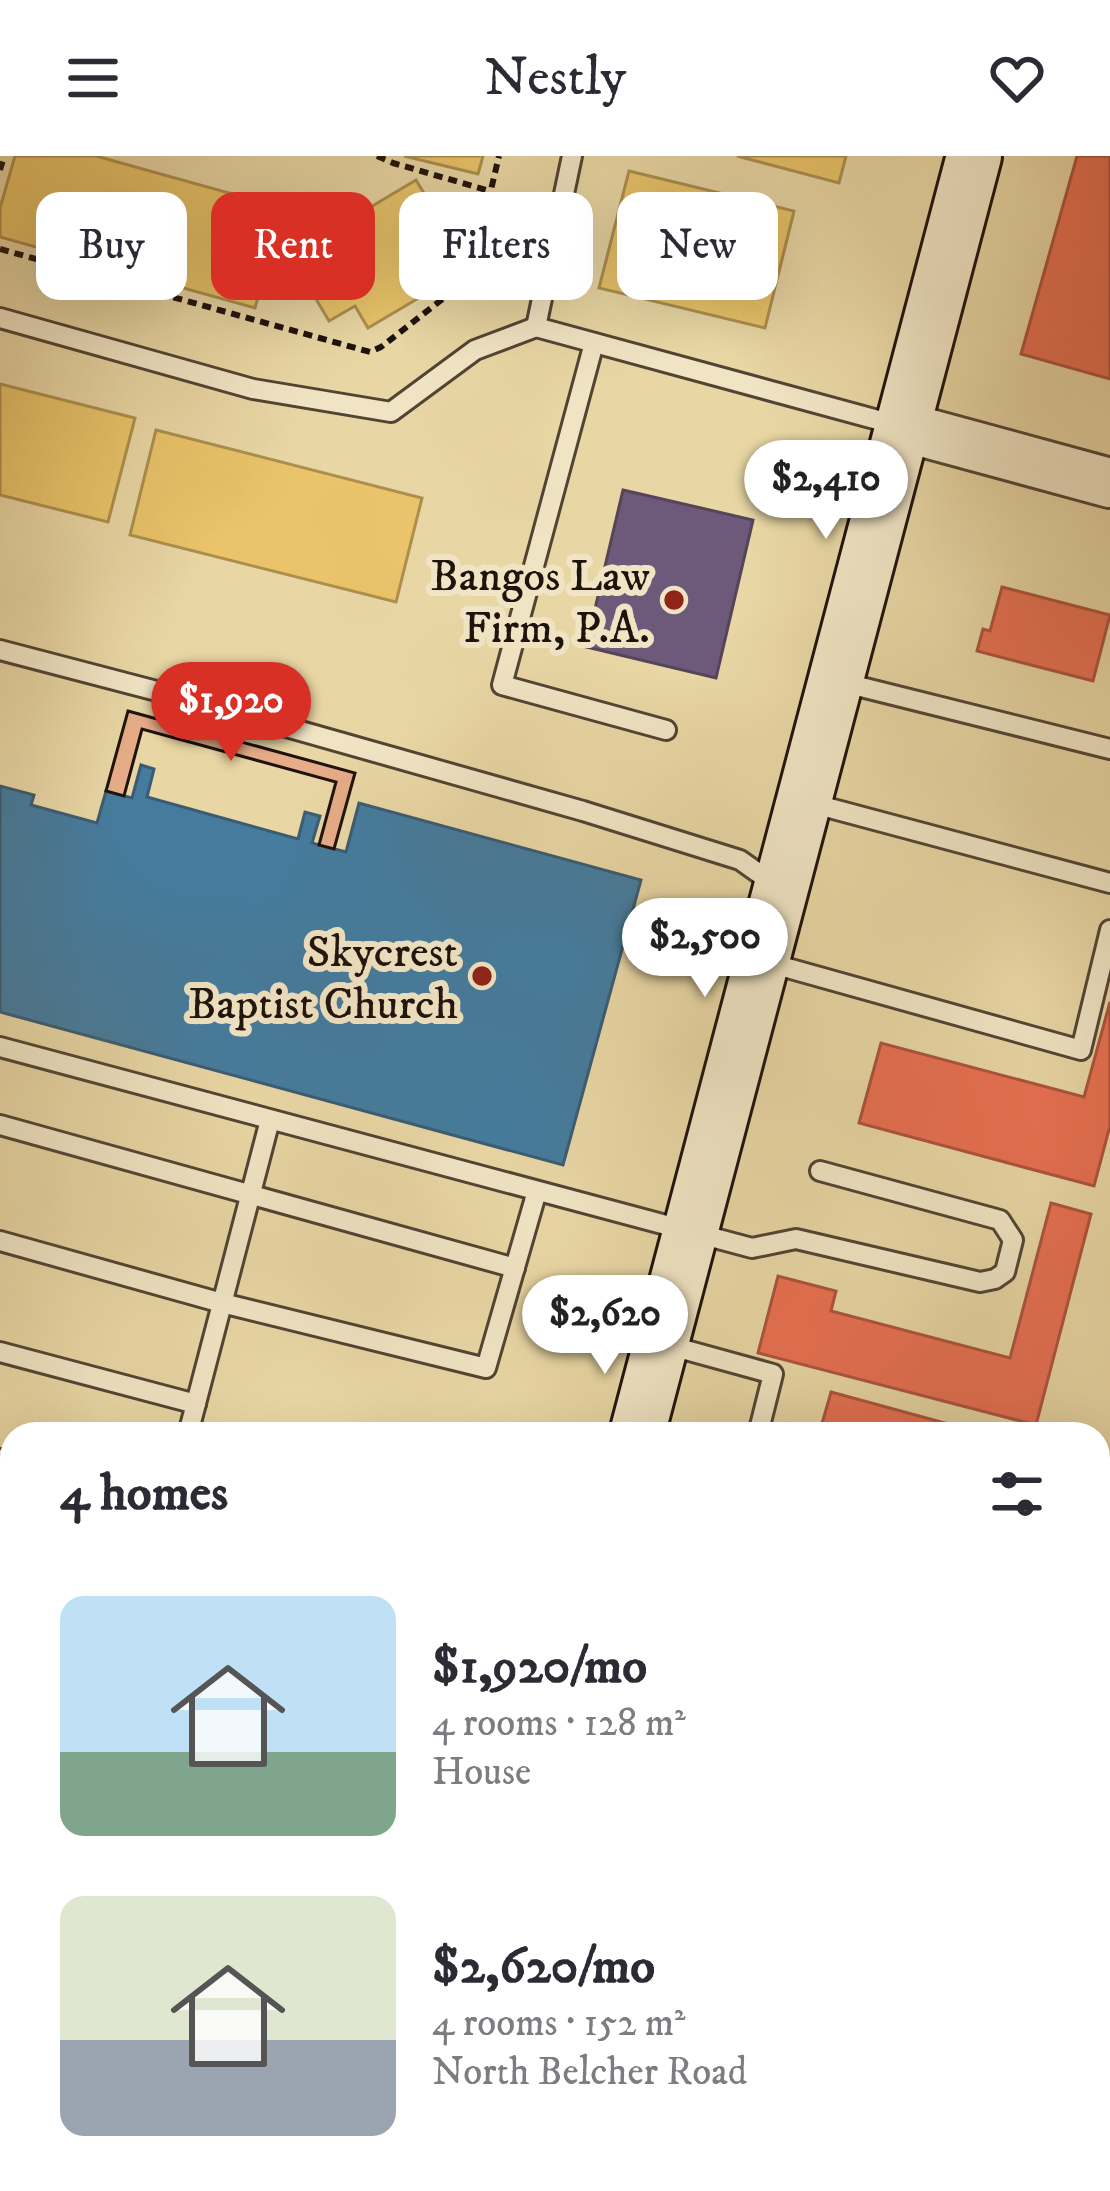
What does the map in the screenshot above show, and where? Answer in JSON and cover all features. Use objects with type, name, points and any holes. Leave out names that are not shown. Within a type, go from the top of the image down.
[{"type":"main road","points":[[640,1422],[974,156]]},
{"type":"street","points":[[904,427],[1110,484]]},
{"type":"lane","points":[[565,192],[572,156]]},
{"type":"lane","points":[[536,327],[542,300]]},
{"type":"lane","points":[[0,318],[254,389],[392,412],[475,350],[536,327],[904,427]]},
{"type":"lane","points":[[594,343],[502,685],[666,730]]},
{"type":"lane","points":[[0,650],[583,811],[740,860],[781,889]]},
{"type":"lane","points":[[836,681],[1110,749]]},
{"type":"lane","points":[[804,801],[1110,884]]},
{"type":"lane","points":[[762,961],[1081,1050],[1110,930]]},
{"type":"lane","points":[[0,1047],[752,1248],[796,1239],[980,1282],[1005,1272],[1013,1240],[1000,1220],[820,1171]]},
{"type":"lane","points":[[191,1422],[271,1120]]},
{"type":"lane","points":[[0,1125],[515,1268]]},
{"type":"lane","points":[[0,1241],[222,1303],[486,1368],[536,1191]]},
{"type":"lane","points":[[660,1343],[773,1374],[761,1422]]},
{"type":"lane","points":[[0,1352],[196,1404]]},
{"type":"path","points":[[0,170],[4,156]]},
{"type":"path","points":[[377,156],[490,191],[499,156]]},
{"type":"path","points":[[0,249],[370,352],[441,300]]},
{"type":"building: Homes","points":[[15,156],[96,156],[225,192],[211,192],[211,296],[187,289],[187,192],[36,192],[36,247],[0,237],[0,208]]},
{"type":"building: Homes","points":[[404,156],[483,156],[478,174]]},
{"type":"building: Homes","points":[[737,156],[846,156],[839,183]]},
{"type":"building: Homes","points":[[629,171],[716,192],[624,192]]},
{"type":"building: Homes","points":[[416,180],[423,192],[399,192],[399,300],[415,300],[368,328],[355,306],[329,321],[317,300],[375,300],[375,204]]},
{"type":"building: Homes","points":[[778,207],[794,211],[778,276]]},
{"type":"building: Homes","points":[[617,218],[617,292],[599,288]]},
{"type":"building: Homes","points":[[226,300],[257,300],[255,308]]},
{"type":"building: Homes","points":[[649,300],[772,300],[765,328]]},
{"type":"building: Homes","points":[[0,384],[135,418],[108,522],[0,495]]},
{"type":"building: Homes","points":[[156,430],[422,498],[396,602],[130,535]]},
{"type":"building: Shops","points":[[1077,156],[1110,156],[1110,379],[1021,354]]},
{"type":"building: Shops","points":[[1002,587],[1110,615],[1093,681],[977,651],[983,629],[990,631]]},
{"type":"building: Shops","points":[[1110,1002],[1110,1126],[1094,1186],[859,1123],[881,1043],[1084,1097]]},
{"type":"building: Shops","points":[[1051,1203],[1091,1214],[1037,1422],[758,1353],[778,1276],[836,1291],[831,1311],[1010,1358]]},
{"type":"building: Shops","points":[[831,1392],[941,1422],[822,1422]]},
{"type":"building: Offices","points":[[623,490],[753,520],[716,678],[586,647]]},
{"type":"building: Public","points":[[141,765],[154,769],[147,797],[298,839],[305,812],[320,816],[312,843],[346,852],[359,803],[641,880],[563,1165],[0,1012],[0,786],[34,795],[31,805],[97,823],[106,791],[132,798]]},
{"type":"building: Other","points":[[128,711],[355,773],[334,849],[319,845],[336,782],[142,729],[124,796],[106,791]]},
{"type":"place","name":"Bangos Law Firm, P.A.","points":[[674,600]]},
{"type":"place","name":"Skycrest Baptist Church","points":[[482,976]]}]
